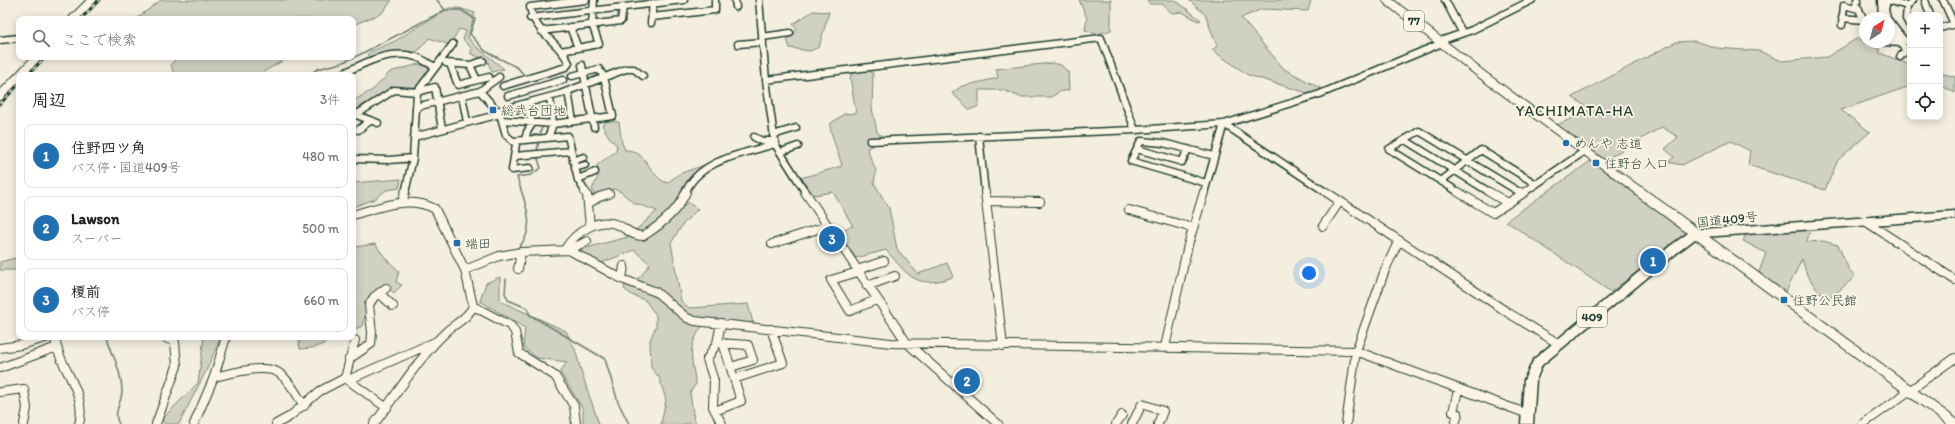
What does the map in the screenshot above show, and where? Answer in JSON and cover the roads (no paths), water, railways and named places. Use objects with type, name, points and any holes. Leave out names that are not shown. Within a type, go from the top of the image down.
[{"type":"highway","name":"国道409号","points":[[1528,419],[1530,380],[1532,372],[1538,362],[1684,240],[1697,234],[1955,215]]},
{"type":"main road","points":[[76,16],[92,0]]},
{"type":"main road","name":"77","points":[[1387,0],[1585,151],[1955,424]]},
{"type":"main road","points":[[22,72],[34,60]]},
{"type":"main road","points":[[0,96],[15,85]]},
{"type":"street","points":[[530,7],[542,0]]},
{"type":"street","points":[[530,7],[586,0]]},
{"type":"street","points":[[560,51],[599,44],[592,24],[594,0]]},
{"type":"street","points":[[530,18],[684,0]]},
{"type":"street","points":[[652,17],[715,10],[715,0]]},
{"type":"street","points":[[735,0],[736,7]]},
{"type":"street","points":[[759,0],[766,80],[774,140],[827,226],[876,300],[907,343],[998,424]]},
{"type":"street","points":[[1445,0],[1462,32]]},
{"type":"street","points":[[870,141],[1135,130],[1224,124],[1320,94],[1462,32],[1472,30],[1532,0]]},
{"type":"street","points":[[1858,0],[1856,4],[1860,12]]},
{"type":"street","points":[[1881,0],[1882,12]]},
{"type":"street","points":[[1886,12],[1887,0],[1907,6]]},
{"type":"street","points":[[1907,21],[1907,6],[1914,0]]},
{"type":"street","points":[[1925,0],[1929,12]]},
{"type":"street","points":[[1943,0],[1954,24],[1943,27]]},
{"type":"street","points":[[650,3],[652,23]]},
{"type":"street","points":[[1842,25],[1844,5],[1859,9]]},
{"type":"street","points":[[503,86],[560,69],[568,63],[566,56],[530,18],[530,7]]},
{"type":"street","points":[[541,31],[621,21],[622,7]]},
{"type":"street","points":[[1842,18],[1859,20]]},
{"type":"street","points":[[570,27],[578,48]]},
{"type":"street","points":[[1895,28],[1905,41],[1906,50],[1900,57]]},
{"type":"street","points":[[738,44],[790,33]]},
{"type":"street","points":[[1895,34],[1905,41]]},
{"type":"street","points":[[0,40],[16,38]]},
{"type":"street","points":[[766,80],[1101,38],[1135,130]]},
{"type":"street","points":[[1895,41],[1905,41]]},
{"type":"street","points":[[402,203],[413,158],[417,92],[453,44]]},
{"type":"street","points":[[346,72],[374,59],[405,54],[417,57],[435,67]]},
{"type":"street","points":[[441,62],[470,65],[483,60]]},
{"type":"street","points":[[450,64],[458,85],[489,77]]},
{"type":"street","points":[[470,65],[477,80]]},
{"type":"street","points":[[582,65],[594,127]]},
{"type":"street","points":[[560,69],[565,78],[558,86],[560,94]]},
{"type":"street","points":[[500,115],[532,122],[553,124],[613,116],[604,77],[599,69],[572,76]]},
{"type":"street","points":[[414,137],[467,122],[500,115],[513,107],[560,94],[626,69],[634,69],[643,76]]},
{"type":"street","points":[[416,107],[480,91],[499,77]]},
{"type":"street","points":[[506,79],[503,86],[513,107]]},
{"type":"street","points":[[508,96],[563,80]]},
{"type":"street","points":[[378,123],[370,122],[356,115],[394,90],[417,92],[435,87],[442,129]]},
{"type":"street","points":[[480,91],[500,115],[506,135],[516,144],[512,170],[530,168]]},
{"type":"street","points":[[568,91],[574,121]]},
{"type":"street","points":[[462,96],[467,122]]},
{"type":"street","points":[[548,138],[553,124],[550,97]]},
{"type":"street","points":[[525,140],[532,122],[528,103]]},
{"type":"street","points":[[358,130],[370,122]]},
{"type":"street","points":[[1164,347],[1193,228],[1224,124]]},
{"type":"street","points":[[1224,124],[1559,344]]},
{"type":"street","points":[[567,250],[576,234],[590,226],[603,223],[615,224],[633,236],[643,236],[675,209],[680,203],[690,182],[702,170],[774,140],[796,128]]},
{"type":"street","points":[[1522,193],[1419,131],[1389,149],[1492,213],[1508,203],[1585,151]]},
{"type":"street","points":[[513,141],[568,136],[578,178],[587,195],[590,226]]},
{"type":"street","points":[[979,136],[1003,346]]},
{"type":"street","points":[[754,138],[762,141],[774,140]]},
{"type":"street","points":[[1404,140],[1508,203]]},
{"type":"street","points":[[1206,183],[1131,161],[1141,141],[1163,143],[1214,156]]},
{"type":"street","points":[[781,152],[798,146]]},
{"type":"street","points":[[1137,149],[1182,162],[1188,149]]},
{"type":"street","points":[[1440,181],[1481,150],[1536,184]]},
{"type":"street","points":[[515,156],[571,151]]},
{"type":"street","points":[[573,161],[584,157]]},
{"type":"street","points":[[356,158],[389,160],[413,158]]},
{"type":"street","points":[[575,168],[585,165]]},
{"type":"street","points":[[578,178],[595,172]]},
{"type":"street","points":[[588,204],[599,197],[609,194]]},
{"type":"street","points":[[986,201],[1040,202]]},
{"type":"street","points":[[1323,226],[1340,201]]},
{"type":"street","points":[[356,214],[402,203],[423,204],[435,209],[465,270],[473,306],[472,311],[439,339],[407,378],[387,408],[374,424]]},
{"type":"street","points":[[1129,210],[1193,228]]},
{"type":"street","points":[[1865,221],[1955,280]]},
{"type":"street","points":[[772,244],[827,226]]},
{"type":"street","points":[[1346,424],[1356,351],[1385,270],[1399,240]]},
{"type":"street","points":[[465,270],[499,256],[521,252],[567,250],[587,241]]},
{"type":"street","points":[[567,250],[622,280],[656,292],[687,318],[695,321],[891,343],[1356,351],[1458,390],[1528,419]]},
{"type":"street","points":[[518,269],[521,252]]},
{"type":"street","points":[[876,300],[850,311],[831,280],[884,262]]},
{"type":"street","points":[[622,280],[624,266]]},
{"type":"street","points":[[867,286],[895,276]]},
{"type":"street","points":[[349,358],[371,344],[373,334],[368,308],[370,302],[383,291],[393,306]]},
{"type":"street","points":[[473,306],[516,330],[517,348],[519,353],[555,376],[574,406],[576,424]]},
{"type":"street","points":[[715,411],[741,401],[731,368],[720,343],[721,324]]},
{"type":"street","points":[[734,379],[783,363],[771,329]]},
{"type":"street","points":[[276,424],[304,406],[320,391],[346,379],[399,359],[439,339]]},
{"type":"street","points":[[0,348],[21,345],[38,340]]},
{"type":"street","points":[[55,340],[54,348],[79,395],[82,418],[79,424]]},
{"type":"street","points":[[156,424],[177,366],[175,342],[170,340]]},
{"type":"street","points":[[194,424],[214,377],[225,340]]},
{"type":"street","points":[[346,379],[349,358],[355,340]]},
{"type":"street","points":[[720,343],[748,345],[753,360],[731,368]]},
{"type":"street","points":[[720,343],[707,359],[714,381],[713,407],[722,424]]},
{"type":"street","points":[[0,368],[54,348]]},
{"type":"street","points":[[1863,424],[1955,358]]},
{"type":"street","points":[[214,377],[257,370],[270,370],[278,372],[304,406]]},
{"type":"street","points":[[346,379],[387,408]]},
{"type":"street","points":[[0,392],[24,389],[27,408],[24,424]]},
{"type":"street","points":[[1455,424],[1458,414],[1452,412],[1458,390]]},
{"type":"street","points":[[1132,424],[1142,404],[1164,411],[1158,424]]},
{"type":"street","points":[[1116,424],[1122,415]]},
{"type":"waterway","points":[[437,0],[445,10]]},
{"type":"waterway","points":[[356,56],[445,10]]},
{"type":"waterway","points":[[445,10],[461,10],[475,19],[470,34],[485,51],[518,68],[525,76]]},
{"type":"waterway","points":[[313,72],[348,60]]},
{"type":"waterway","points":[[539,103],[542,121]]},
{"type":"waterway","points":[[540,136],[542,126]]},
{"type":"waterway","points":[[537,152],[539,140]]},
{"type":"waterway","points":[[517,249],[524,241],[529,224],[526,205],[517,177],[531,175],[541,168],[537,156]]},
{"type":"waterway","points":[[506,279],[505,293],[508,300],[527,308],[530,315],[605,359],[618,402],[629,424]]},
{"type":"waterway","points":[[108,340],[119,370],[122,384],[122,395],[117,412],[117,420],[119,424]]},
{"type":"railway","points":[[84,16],[99,0]]},
{"type":"railway","points":[[31,72],[42,60]]},
{"type":"railway","points":[[0,104],[16,87]]},
{"type":"place","name":"総武台団地","points":[[493,110]]},
{"type":"place","name":"めんや 志道","points":[[1566,143]]},
{"type":"place","name":"住野台入口","points":[[1596,163]]},
{"type":"place","name":"榎前","points":[[832,239]]},
{"type":"place","name":"端田","points":[[457,243]]},
{"type":"place","name":"住野四ツ角","points":[[1653,261]]},
{"type":"place","name":"住野公民館","points":[[1784,300]]},
{"type":"place","name":"Lawson","points":[[967,381]]},
{"type":"district","name":"YACHIMATA-HA","points":[[1575,111]]}]
